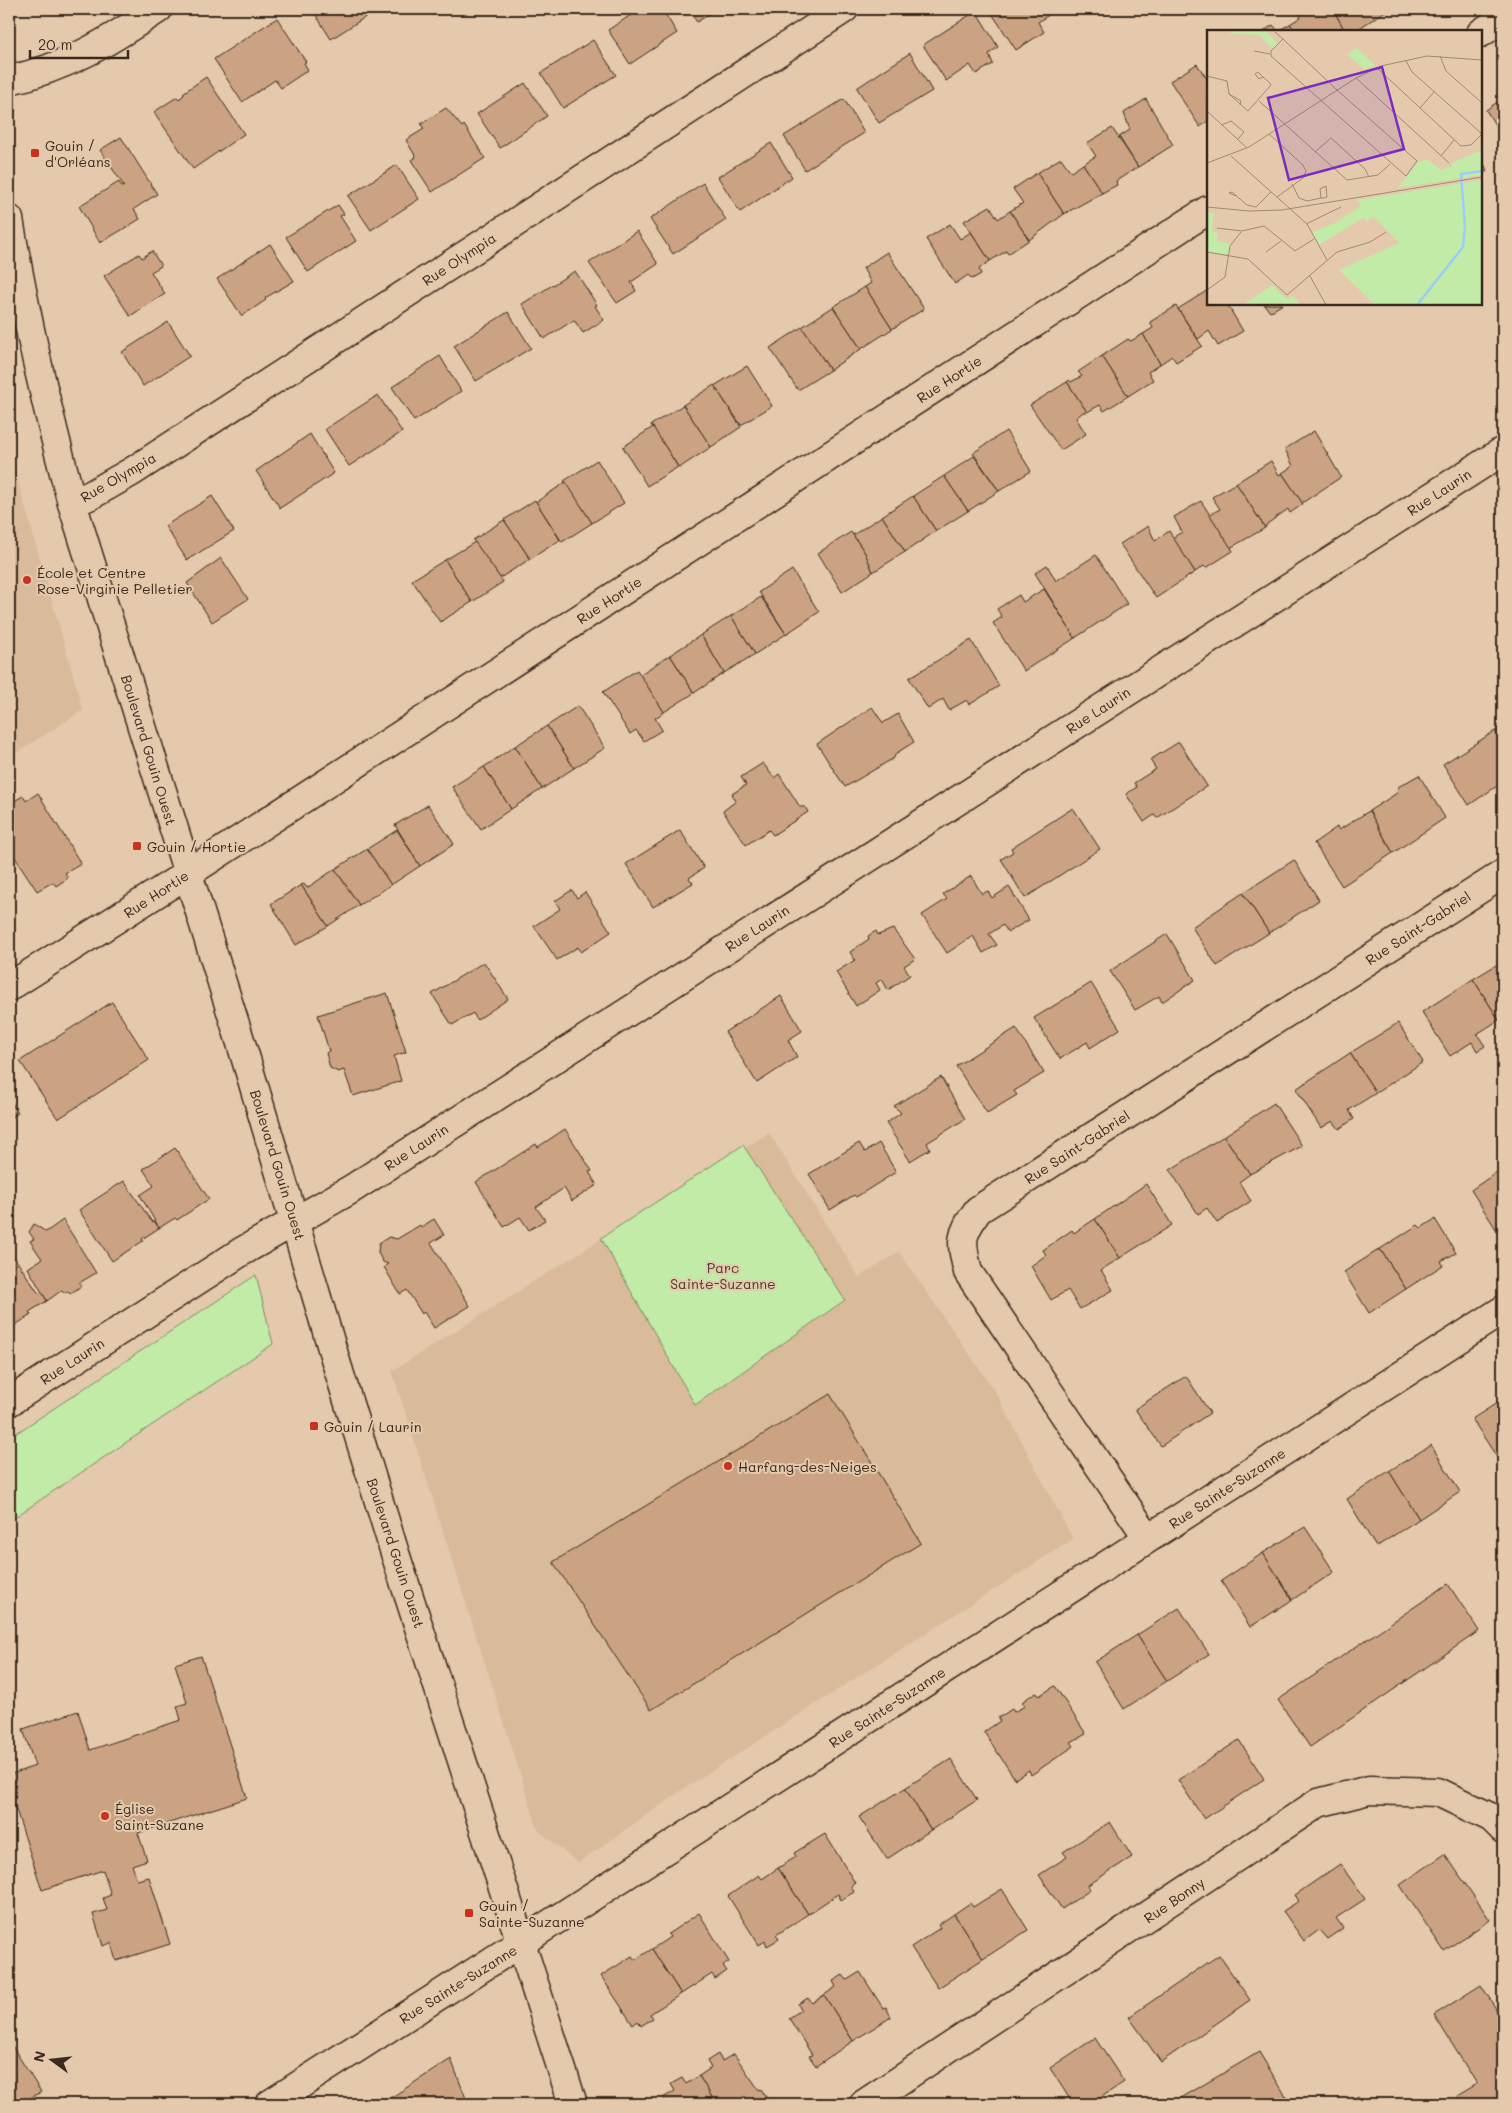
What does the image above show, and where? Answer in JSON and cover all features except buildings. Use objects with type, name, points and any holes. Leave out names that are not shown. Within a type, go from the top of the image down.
[{"type":"street","points":[[9,80],[29,76],[70,61],[100,46],[158,9]]},
{"type":"street","name":"Rue Olympia","points":[[72,503],[91,495],[133,471],[844,9]]},
{"type":"street","points":[[1482,32],[1503,18]]},
{"type":"street","name":"Rue Hortie","points":[[9,987],[187,874],[1207,211]]},
{"type":"street","name":"Boulevard Gouin Ouest","points":[[9,219],[28,324],[72,503],[230,1009],[388,1528],[520,1945],[573,2104]]},
{"type":"street","name":"Rue Laurin","points":[[9,1402],[241,1252],[350,1190],[1503,451]]},
{"type":"street","name":"Rue Saint-Gabriel","points":[[1148,1538],[968,1272],[962,1244],[967,1225],[978,1210],[1503,874]]},
{"type":"street","name":"Rue Sainte-Suzanne","points":[[270,2104],[520,1945],[1503,1310]]},
{"type":"street","name":"Rue Bonny","points":[[864,2104],[1318,1803],[1369,1790],[1438,1792],[1492,1818],[1503,1829]]},
{"type":"shaded area","name":"École et Centre Rose-Virginie Pelletier","points":[[9,450],[83,710],[9,758]]},
{"type":"shaded area","name":"Harfang-des-Neiges","points":[[769,1133],[859,1277],[899,1252],[996,1393],[1073,1539],[688,1786],[578,1863],[538,1830],[392,1371]]},
{"type":"green space","name":"Parc Sainte-Suzanne","points":[[743,1145],[845,1300],[695,1405],[601,1238]]},
{"type":"green space","points":[[256,1275],[273,1344],[9,1521],[9,1438]]},
{"type":"place","name":"Gouin / d'Orléans","points":[[35,153]]},
{"type":"place","name":"École et Centre Rose-Virginie Pelletier","points":[[27,580]]},
{"type":"place","name":"Gouin / Hortie","points":[[137,846]]},
{"type":"place","name":"Gouin / Laurin","points":[[314,1426]]},
{"type":"place","name":"Harfang-des-Neiges","points":[[728,1466]]},
{"type":"place","name":"Église Saint-Suzane","points":[[105,1816]]},
{"type":"place","name":"Gouin / Sainte-Suzanne","points":[[469,1913]]}]
